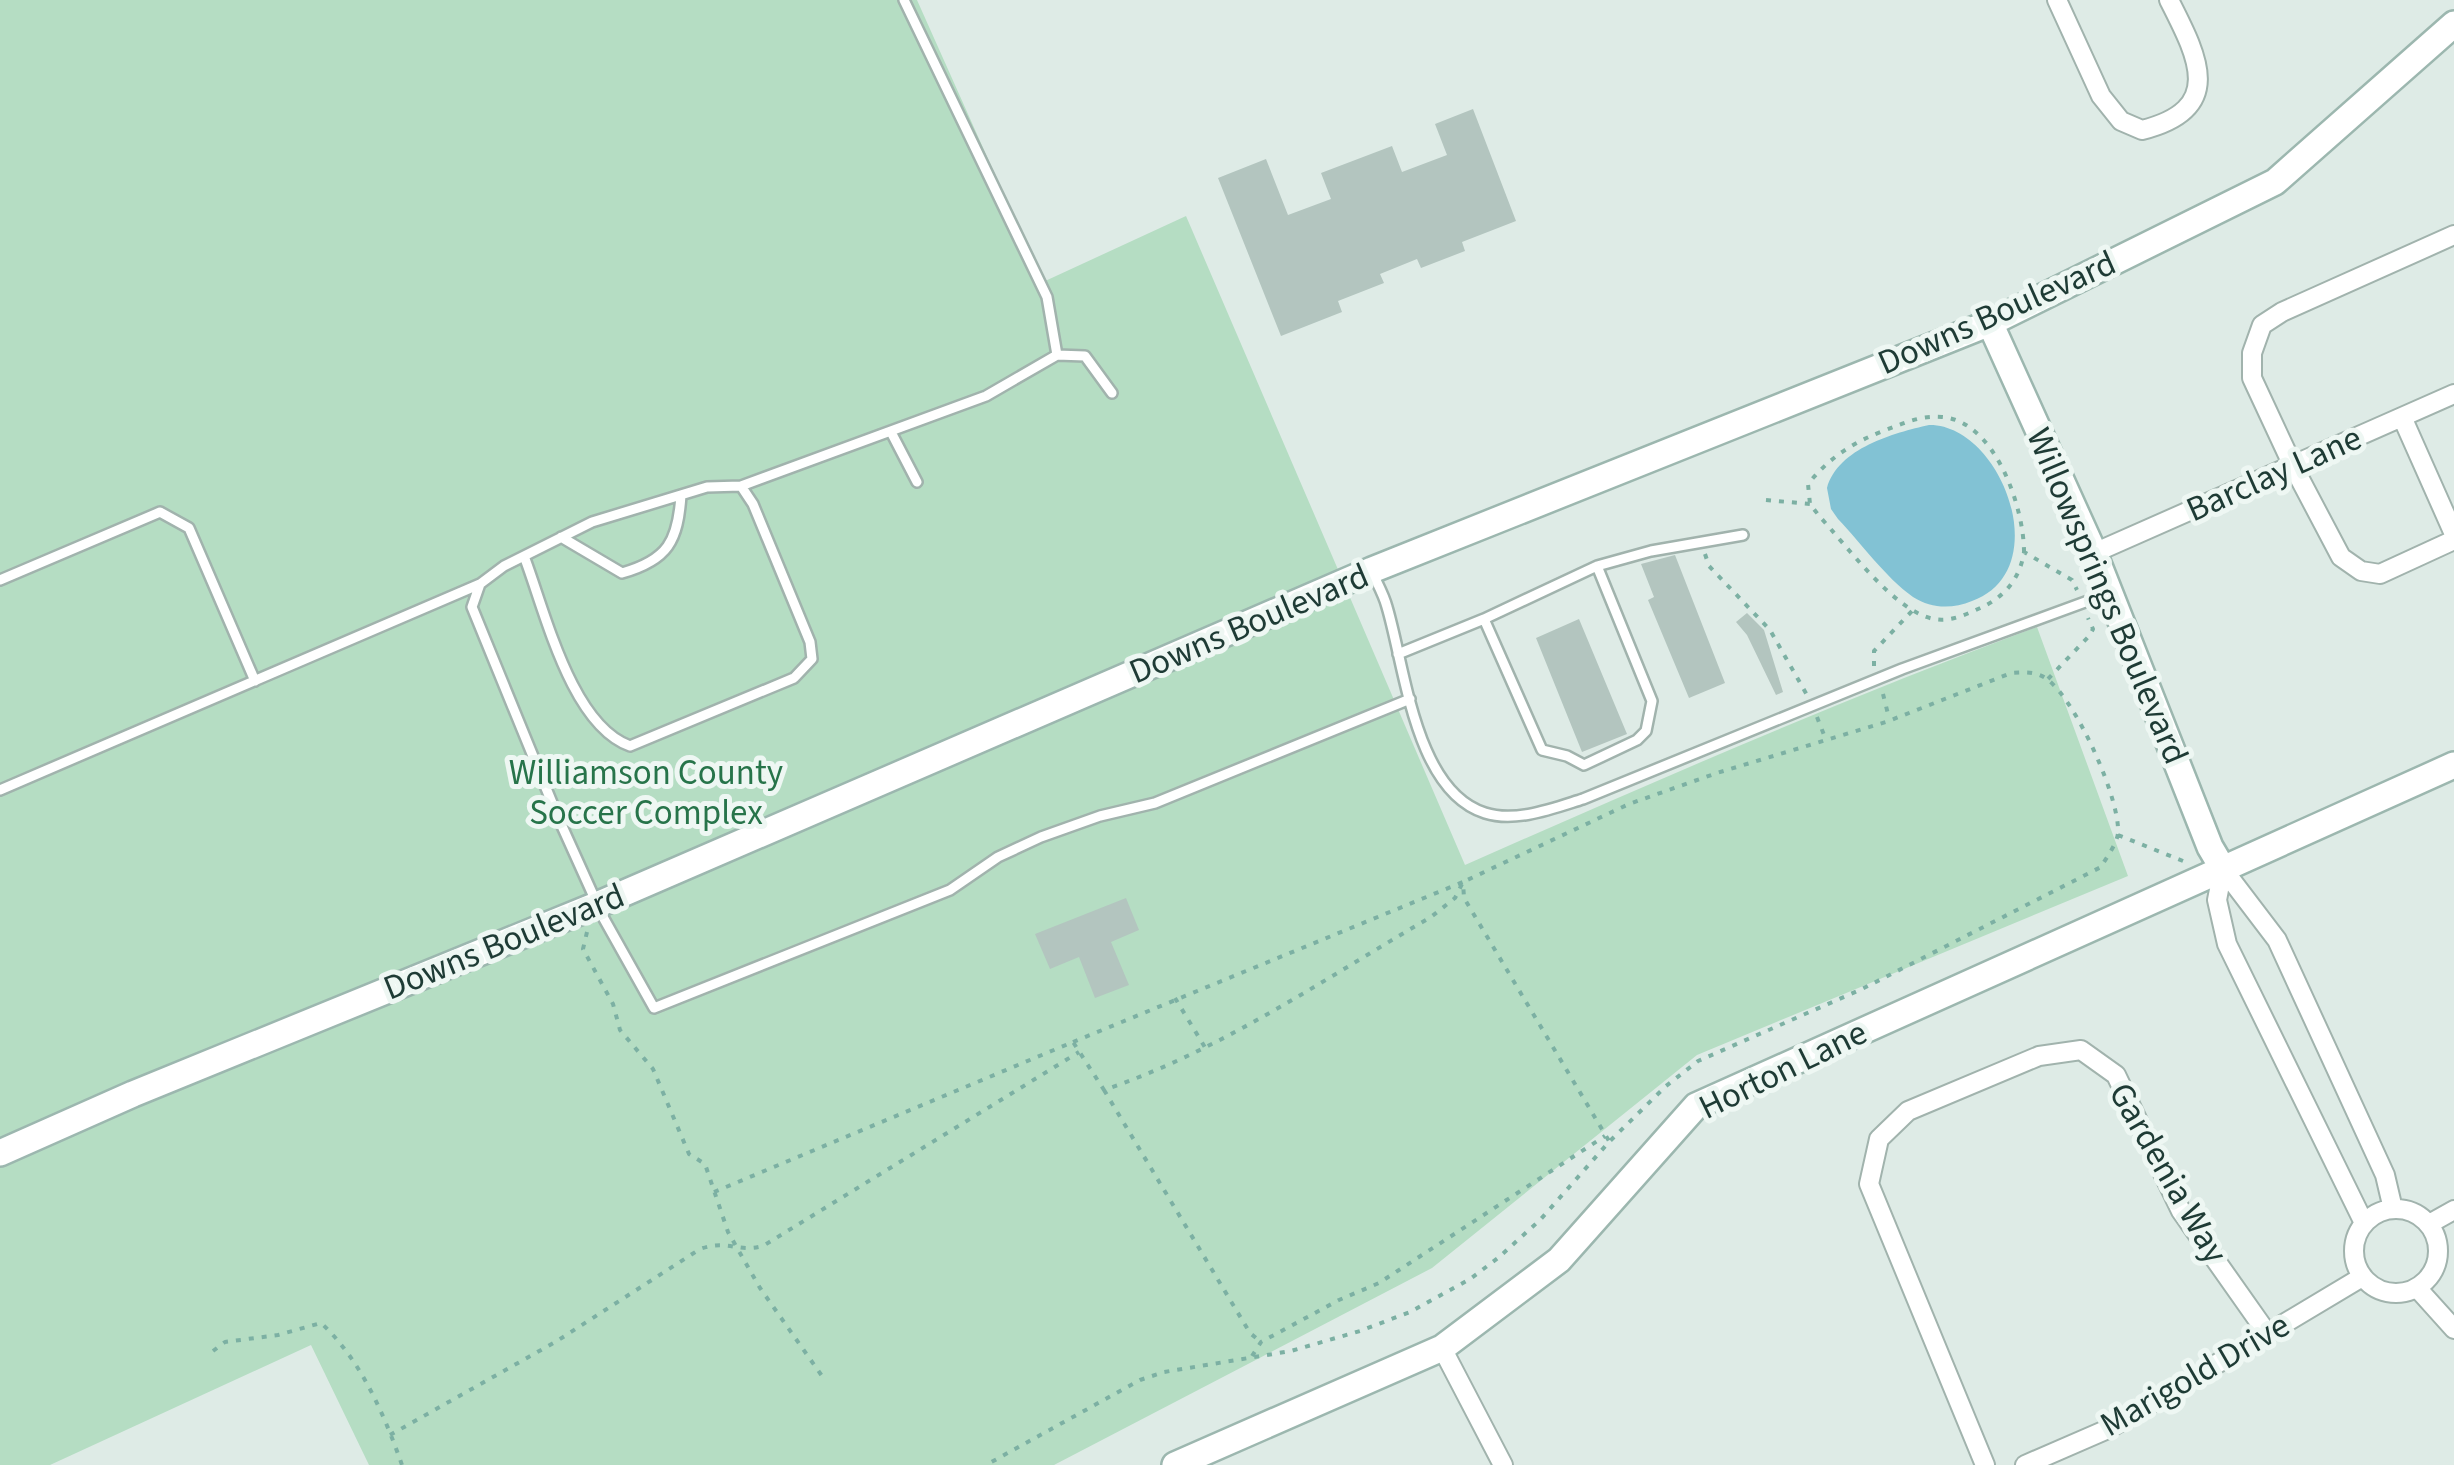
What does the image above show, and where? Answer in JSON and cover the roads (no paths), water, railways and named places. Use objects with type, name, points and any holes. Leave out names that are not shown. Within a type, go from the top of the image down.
[{"type":"street","points":[[2057,0],[2101,96],[2121,120],[2142,130],[2181,114],[2192,102],[2199,78],[2196,54],[2170,0]]},
{"type":"street","name":"Downs Boulevard","points":[[0,1153],[151,1086],[600,904],[1372,570],[1990,322],[2275,182],[2454,24]]},
{"type":"street","points":[[2402,417],[2454,537],[2380,574],[2361,571],[2341,556],[2292,466],[2252,378],[2252,352],[2262,325],[2282,312],[2454,235]]},
{"type":"street","name":"Willowsprings Boulevard","points":[[1990,322],[2094,553],[2210,847],[2277,940],[2385,1175],[2393,1208]]},
{"type":"street","name":"Barclay Lane","points":[[2094,553],[2454,394]]},
{"type":"street","name":"Horton Lane","points":[[1175,1465],[1442,1348],[1559,1260],[1696,1106],[2454,765]]},
{"type":"street","name":"Willowsprings Boulevard","points":[[2223,869],[2217,900],[2227,944],[2364,1223]]},
{"type":"street","name":"Gardenia Way","points":[[1985,1465],[1869,1184],[1878,1139],[1908,1111],[2038,1056],[2081,1050],[2116,1076],[2181,1211],[2267,1333]]},
{"type":"street","points":[[2393,1208],[2411,1212],[2428,1224],[2438,1242],[2438,1262],[2428,1280],[2418,1289],[2402,1294],[2382,1292],[2362,1277],[2354,1256],[2356,1238],[2364,1223],[2393,1208]]},
{"type":"street","points":[[2428,1224],[2454,1210]]},
{"type":"street","name":"Marigold Drive","points":[[2025,1465],[2108,1429],[2362,1277]]},
{"type":"street","points":[[2418,1289],[2454,1330]]},
{"type":"street","points":[[1442,1348],[1502,1465]]},
{"type":"lane","points":[[904,0],[1047,298],[1057,355]]},
{"type":"lane","points":[[0,790],[480,584],[504,566],[592,522],[707,487],[742,486],[986,396],[1057,355],[1086,356],[1112,393]]},
{"type":"lane","points":[[891,432],[917,482]]},
{"type":"lane","points":[[524,556],[576,694],[594,723],[613,740],[630,746],[794,678],[812,659],[810,642],[742,486]]},
{"type":"lane","points":[[561,537],[622,573],[644,567],[666,551],[679,526],[680,495]]},
{"type":"lane","points":[[0,580],[160,512],[189,528],[255,681]]},
{"type":"lane","points":[[1398,654],[1597,566],[1651,550],[1743,536]]},
{"type":"lane","points":[[1484,618],[1542,750],[1584,764],[1637,740],[1646,731],[1652,701],[1597,566]]},
{"type":"lane","points":[[1372,570],[1387,604],[1410,699],[1440,779],[1467,804],[1488,814],[1533,814],[1583,800],[1902,669],[2110,593]]},
{"type":"lane","points":[[480,584],[472,607],[557,815],[654,1008],[950,890],[998,857],[1041,837],[1155,802],[1410,699]]},
{"type":"water","points":[[1929,425],[1955,431],[1978,448],[1997,472],[2009,501],[2015,531],[2011,560],[1998,584],[1972,601],[1957,605],[1927,604],[1903,589],[1838,519],[1831,509],[1827,488],[1843,462],[1869,444]]},
{"type":"park label","name":"Williamson County Soccer Complex","points":[[646,793]]}]
